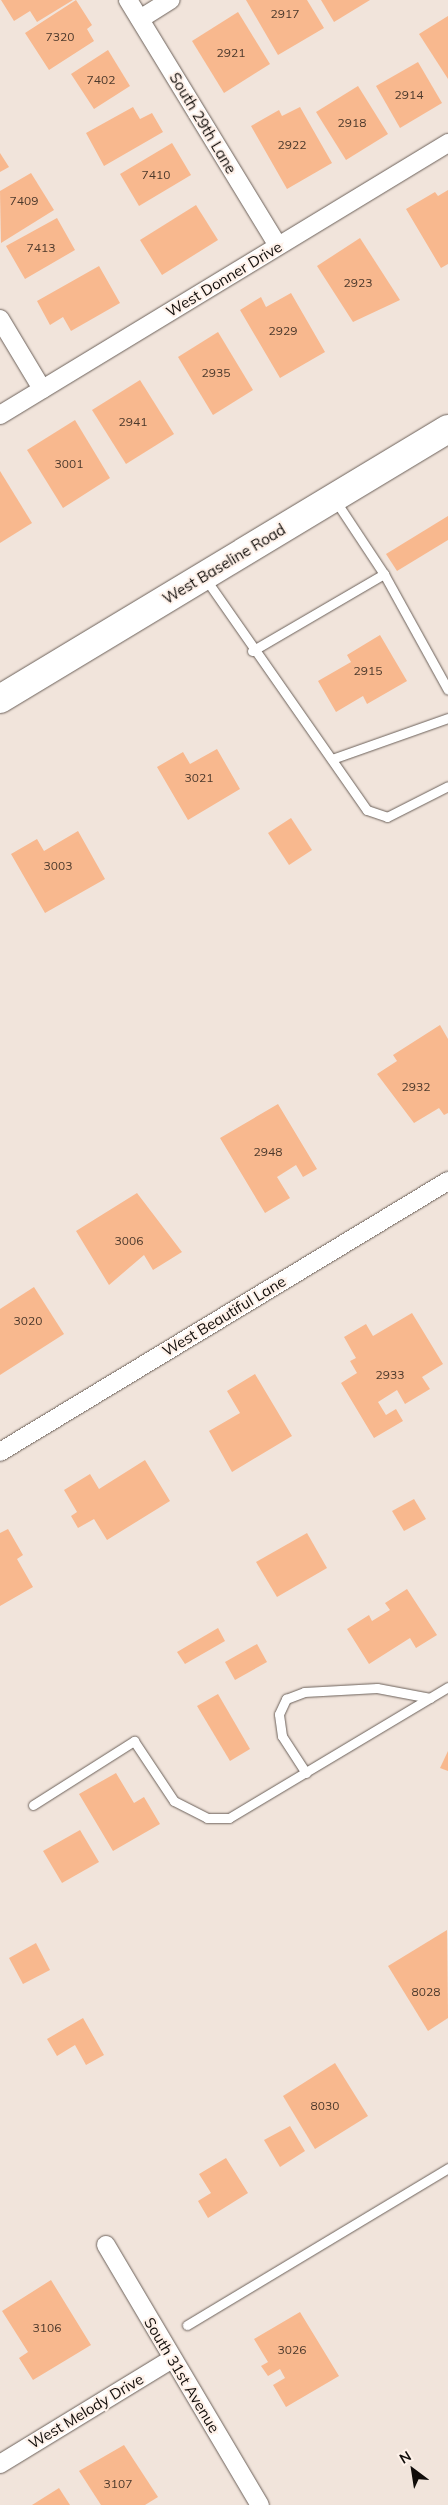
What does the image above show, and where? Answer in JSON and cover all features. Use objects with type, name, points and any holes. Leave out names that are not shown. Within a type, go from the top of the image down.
[{"type":"main road","name":"West Baseline Road","points":[[0,699],[448,429]]},
{"type":"street","name":"South 29th Lane","points":[[128,0],[278,246]]},
{"type":"street","points":[[140,19],[170,0]]},
{"type":"street","name":"West Donner Drive","points":[[0,415],[448,144]]},
{"type":"street","points":[[0,319],[42,389]]},
{"type":"street","name":"West Beautiful Lane","points":[[0,1452],[448,1181]]},
{"type":"street","name":"South 31st Avenue","points":[[106,2245],[260,2505]]},
{"type":"street","name":"West Melody Drive","points":[[0,2464],[172,2359]]},
{"type":"lane","points":[[334,498],[384,574],[448,690]]},
{"type":"lane","points":[[252,651],[384,574]]},
{"type":"lane","points":[[204,576],[252,651],[368,810],[387,817],[448,786]]},
{"type":"lane","points":[[332,759],[448,718]]},
{"type":"lane","points":[[33,1805],[134,1742],[174,1801],[207,1818],[229,1818],[448,1687]]},
{"type":"lane","points":[[306,1773],[282,1736],[279,1714],[286,1699],[304,1692],[377,1688],[430,1698]]},
{"type":"lane","points":[[187,2325],[448,2168]]},
{"type":"building","points":[[1,0],[73,0],[37,22],[30,11],[14,21]]},
{"type":"building","points":[[76,0],[92,25],[87,29],[94,41],[49,70],[25,33]]},
{"type":"building","points":[[246,0],[307,0],[324,28],[278,55]]},
{"type":"building","points":[[321,0],[370,0],[334,22]]},
{"type":"building","points":[[238,12],[270,64],[224,93],[192,41]]},
{"type":"building","points":[[448,16],[448,79],[419,34]]},
{"type":"building","points":[[108,50],[130,86],[94,109],[71,74]]},
{"type":"building","points":[[418,62],[442,103],[400,128],[376,86]]},
{"type":"building","points":[[358,86],[388,134],[346,160],[316,112]]},
{"type":"building","points":[[133,107],[140,119],[152,113],[163,132],[104,166],[86,133]]},
{"type":"building","points":[[300,107],[332,163],[287,189],[251,126],[279,110],[282,116]]},
{"type":"building","points":[[172,143],[191,175],[139,206],[120,174]]},
{"type":"building","points":[[0,153],[9,167],[0,172]]},
{"type":"building","points":[[31,173],[54,210],[1,243],[0,191]]},
{"type":"building","points":[[448,190],[448,264],[441,268],[406,209],[435,192],[438,196]]},
{"type":"building","points":[[196,205],[218,240],[162,275],[140,240]]},
{"type":"building","points":[[57,218],[75,250],[25,279],[6,246]]},
{"type":"building","points":[[360,238],[400,300],[353,322],[317,266]]},
{"type":"building","points":[[99,266],[120,303],[71,331],[63,317],[50,325],[37,301]]},
{"type":"building","points":[[291,293],[325,352],[280,378],[240,310],[261,297],[266,307]]},
{"type":"building","points":[[218,332],[253,390],[213,415],[178,357]]},
{"type":"building","points":[[140,380],[174,434],[126,464],[92,410]]},
{"type":"building","points":[[75,420],[110,478],[63,508],[27,450]]},
{"type":"building","points":[[0,471],[32,523],[0,543]]},
{"type":"building","points":[[448,516],[448,540],[397,571],[386,554]]},
{"type":"building","points":[[380,635],[407,681],[367,704],[363,696],[336,712],[318,681],[351,662],[347,655]]},
{"type":"building","points":[[217,749],[240,789],[188,820],[157,767],[183,752],[190,764]]},
{"type":"building","points":[[291,818],[312,850],[289,865],[268,833]]},
{"type":"building","points":[[78,831],[105,879],[45,913],[11,854],[37,839],[44,851]]},
{"type":"building","points":[[440,1025],[448,1039],[448,1113],[444,1115],[439,1108],[414,1123],[377,1074],[397,1061],[393,1055]]},
{"type":"building","points":[[278,1104],[317,1169],[303,1177],[296,1165],[277,1177],[290,1198],[265,1213],[220,1138]]},
{"type":"building","points":[[137,1193],[182,1252],[153,1270],[144,1255],[109,1285],[76,1231]]},
{"type":"building","points":[[34,1287],[64,1334],[0,1375],[0,1309]]},
{"type":"building","points":[[412,1313],[443,1364],[422,1377],[430,1389],[405,1404],[397,1390],[378,1402],[386,1415],[396,1409],[403,1421],[374,1438],[341,1383],[357,1373],[350,1361],[356,1358],[344,1337],[366,1324],[373,1336]]},
{"type":"building","points":[[255,1374],[292,1436],[232,1472],[209,1431],[240,1413],[227,1391]]},
{"type":"building","points":[[145,1460],[170,1501],[107,1540],[94,1519],[78,1528],[71,1516],[77,1512],[64,1490],[90,1474],[99,1489]]},
{"type":"building","points":[[414,1499],[426,1519],[404,1531],[392,1511]]},
{"type":"building","points":[[8,1529],[23,1555],[17,1559],[33,1587],[0,1606],[0,1533]]},
{"type":"building","points":[[307,1533],[327,1568],[277,1597],[256,1562]]},
{"type":"building","points":[[407,1589],[437,1635],[416,1648],[410,1638],[369,1664],[347,1629],[369,1615],[372,1621],[390,1610],[385,1603]]},
{"type":"building","points":[[218,1628],[225,1641],[185,1664],[177,1652]]},
{"type":"building","points":[[257,1644],[267,1662],[235,1680],[225,1662]]},
{"type":"building","points":[[218,1694],[250,1749],[230,1761],[197,1706]]},
{"type":"building","points":[[448,1751],[448,1771],[440,1768]]},
{"type":"building","points":[[116,1773],[134,1803],[144,1797],[160,1824],[113,1851],[79,1794]]},
{"type":"building","points":[[80,1830],[99,1862],[62,1883],[43,1851]]},
{"type":"building","points":[[447,1930],[448,2018],[428,2031],[388,1966]]},
{"type":"building","points":[[36,1943],[50,1970],[23,1984],[9,1958]]},
{"type":"building","points":[[83,2018],[104,2055],[86,2065],[75,2045],[57,2056],[47,2039]]},
{"type":"building","points":[[335,2063],[368,2116],[315,2149],[283,2096]]},
{"type":"building","points":[[290,2126],[305,2151],[280,2167],[264,2140]]},
{"type":"building","points":[[226,2158],[248,2193],[208,2218],[198,2201],[211,2193],[199,2174]]},
{"type":"building","points":[[51,2280],[91,2345],[33,2380],[19,2358],[28,2352],[2,2311]]},
{"type":"building","points":[[300,2312],[339,2376],[286,2407],[273,2385],[285,2378],[280,2369],[268,2376],[261,2366],[268,2362],[254,2339]]},
{"type":"building","points":[[124,2445],[158,2497],[145,2505],[101,2505],[79,2471]]},
{"type":"building","points":[[59,2488],[70,2505],[32,2505]]}]
